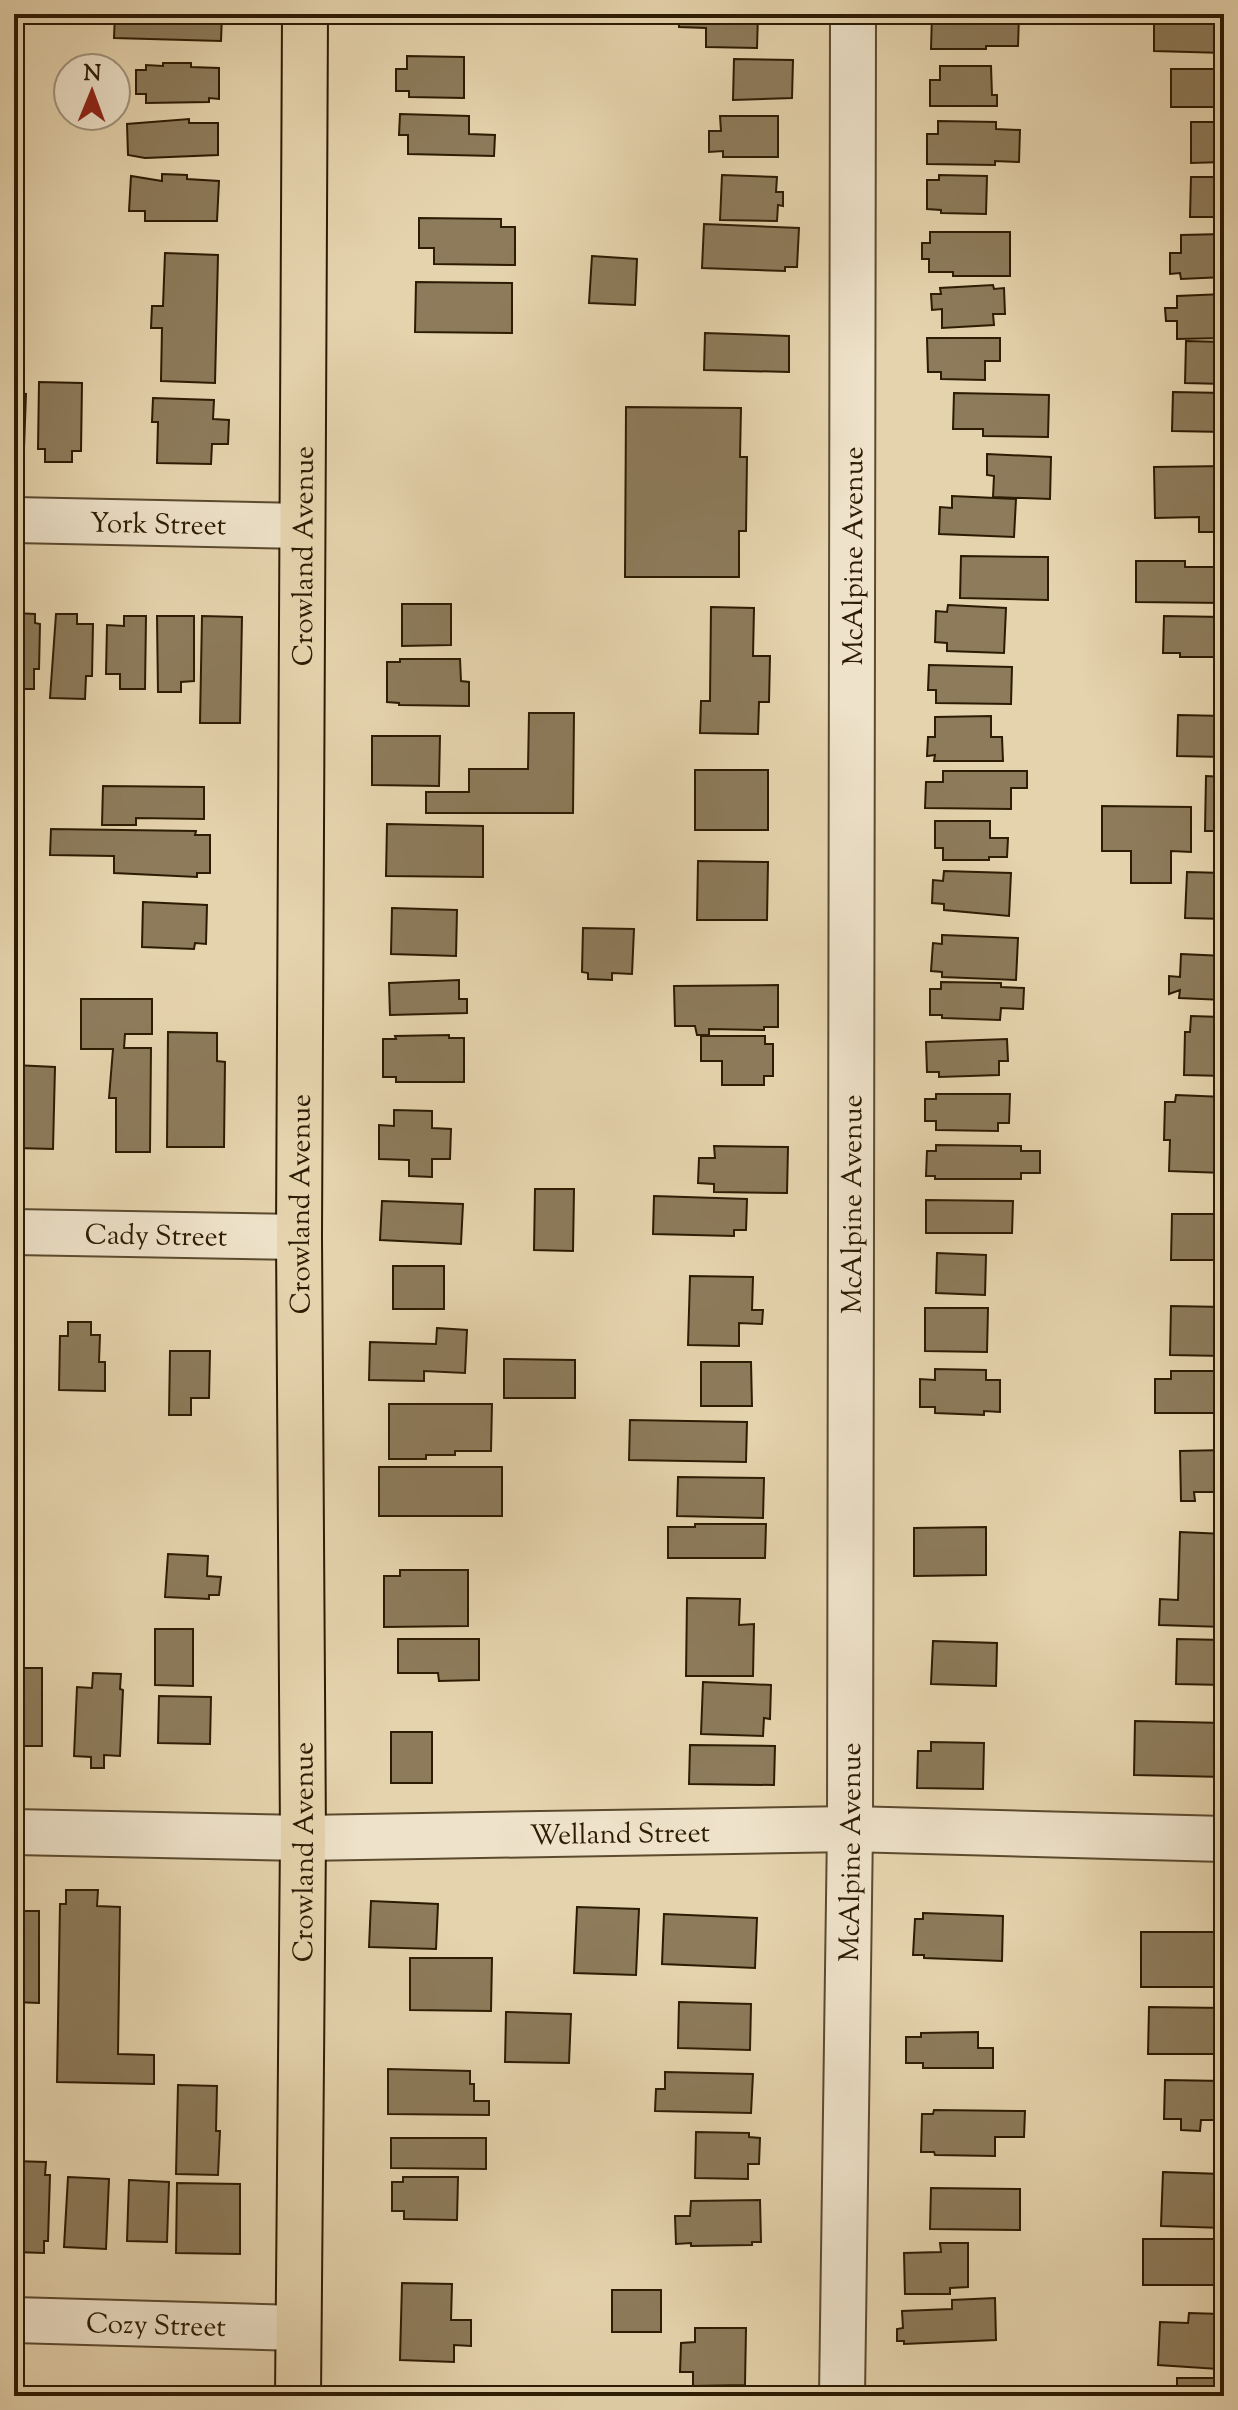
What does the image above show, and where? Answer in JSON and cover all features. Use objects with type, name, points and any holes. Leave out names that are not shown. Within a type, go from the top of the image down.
[{"type":"main road","name":"Crowland Avenue","points":[[298,2396],[303,1838],[299,1237],[305,14]]},
{"type":"street","name":"McAlpine Avenue","points":[[842,2396],[850,1829],[853,14]]},
{"type":"street","name":"York Street","points":[[14,520],[302,526]]},
{"type":"street","name":"Cady Street","points":[[14,1232],[299,1237]]},
{"type":"street","name":"Welland Street","points":[[14,1832],[303,1838],[850,1829],[1224,1839]]},
{"type":"street","name":"Cozy Street","points":[[14,2320],[298,2328]]},
{"type":"building","points":[[115,14],[222,14],[221,41],[114,38]]},
{"type":"building","points":[[679,14],[758,14],[757,48],[706,47],[706,28],[679,27]]},
{"type":"building","points":[[932,14],[1019,15],[1018,46],[931,49]]},
{"type":"building","points":[[1154,17],[1224,18],[1224,53],[1154,51]]},
{"type":"building","points":[[407,56],[464,57],[464,98],[409,97],[409,91],[396,91],[396,69],[407,69]]},
{"type":"building","points":[[734,59],[793,60],[792,98],[733,100]]},
{"type":"building","points":[[163,63],[191,63],[191,67],[219,68],[219,99],[209,98],[209,102],[146,103],[146,94],[136,94],[136,70],[146,70],[146,65],[163,66]]},
{"type":"building","points":[[940,66],[991,66],[992,95],[997,95],[997,106],[930,106],[930,80],[940,80]]},
{"type":"building","points":[[1171,69],[1224,69],[1224,107],[1171,107]]},
{"type":"building","points":[[400,114],[469,116],[469,134],[495,135],[494,156],[408,154],[408,135],[399,135]]},
{"type":"building","points":[[720,116],[778,116],[778,157],[723,157],[723,151],[709,152],[709,131],[721,131]]},
{"type":"building","points":[[189,119],[189,123],[218,123],[218,155],[145,158],[128,155],[127,132],[132,132],[132,124]]},
{"type":"building","points":[[938,121],[996,122],[996,129],[1020,130],[1019,162],[995,161],[995,165],[927,164],[927,134],[938,134]]},
{"type":"building","points":[[1191,122],[1224,122],[1224,162],[1191,163]]},
{"type":"building","points":[[162,174],[219,181],[217,221],[145,221],[145,211],[129,211],[131,176],[162,181]]},
{"type":"building","points":[[722,175],[777,177],[776,192],[783,192],[783,206],[778,205],[777,221],[720,220]]},
{"type":"building","points":[[939,175],[987,176],[986,214],[941,213],[941,210],[927,209],[927,180],[939,180]]},
{"type":"building","points":[[1191,177],[1224,177],[1224,217],[1190,217]]},
{"type":"building","points":[[419,218],[501,219],[501,227],[515,227],[515,265],[434,264],[434,248],[419,248]]},
{"type":"building","points":[[704,224],[799,228],[797,267],[785,267],[785,271],[702,268]]},
{"type":"building","points":[[930,232],[1010,232],[1010,276],[953,276],[953,272],[929,272],[929,259],[922,259],[922,243],[930,243]]},
{"type":"building","points":[[1224,234],[1224,277],[1181,279],[1180,273],[1170,274],[1170,253],[1181,253],[1181,235]]},
{"type":"building","points":[[165,253],[218,255],[215,383],[161,381],[162,328],[151,328],[152,306],[163,306]]},
{"type":"building","points":[[592,256],[637,259],[635,305],[589,303]]},
{"type":"building","points":[[416,282],[512,283],[512,333],[415,332]]},
{"type":"building","points":[[993,285],[994,289],[1004,288],[1005,314],[993,314],[994,325],[942,328],[942,309],[932,310],[931,294],[941,294],[940,288]]},
{"type":"building","points":[[1224,294],[1224,338],[1177,339],[1177,321],[1166,321],[1165,308],[1177,308],[1177,296]]},
{"type":"building","points":[[705,333],[789,336],[789,372],[704,370]]},
{"type":"building","points":[[927,338],[1000,338],[1000,361],[985,361],[985,380],[941,379],[941,372],[928,372]]},
{"type":"building","points":[[1186,341],[1224,342],[1224,384],[1185,383]]},
{"type":"building","points":[[39,382],[82,383],[81,451],[72,451],[72,462],[45,462],[45,449],[38,449]]},
{"type":"building","points":[[1173,392],[1224,393],[1224,432],[1172,431]]},
{"type":"building","points":[[14,393],[26,394],[24,448],[19,448],[19,461],[14,461]]},
{"type":"building","points":[[954,393],[1049,395],[1048,437],[983,436],[983,429],[953,429]]},
{"type":"building","points":[[153,398],[214,400],[213,419],[229,420],[228,444],[212,444],[211,464],[157,463],[158,422],[152,422]]},
{"type":"building","points":[[626,407],[741,408],[740,457],[747,457],[746,531],[739,531],[739,577],[625,577]]},
{"type":"building","points":[[987,454],[1051,457],[1050,499],[993,497],[994,476],[987,475]]},
{"type":"building","points":[[1224,466],[1224,532],[1199,532],[1199,517],[1155,518],[1154,467]]},
{"type":"building","points":[[952,496],[1016,499],[1014,537],[939,534],[940,507],[952,508]]},
{"type":"building","points":[[961,556],[1048,557],[1048,600],[960,598]]},
{"type":"building","points":[[1136,561],[1185,561],[1185,567],[1224,567],[1224,603],[1136,602]]},
{"type":"building","points":[[402,604],[451,604],[451,645],[402,646]]},
{"type":"building","points":[[948,605],[1006,608],[1004,653],[947,651],[947,643],[935,642],[936,611],[947,612]]},
{"type":"building","points":[[711,607],[754,608],[753,656],[770,656],[769,702],[759,702],[758,734],[700,733],[701,701],[710,701]]},
{"type":"building","points":[[14,613],[35,614],[35,623],[40,624],[39,669],[34,669],[34,689],[16,689]]},
{"type":"building","points":[[56,614],[77,614],[77,624],[93,624],[92,676],[86,676],[85,699],[50,698]]},
{"type":"building","points":[[124,616],[146,616],[145,689],[120,689],[120,674],[106,674],[107,625],[124,626]]},
{"type":"building","points":[[157,616],[194,616],[194,681],[181,682],[181,692],[158,692]]},
{"type":"building","points":[[202,616],[242,617],[240,723],[200,723]]},
{"type":"building","points":[[1164,616],[1224,617],[1224,657],[1180,657],[1180,653],[1163,653]]},
{"type":"building","points":[[400,659],[460,659],[461,681],[469,682],[469,706],[399,705],[387,702],[387,662],[400,662]]},
{"type":"building","points":[[929,665],[1012,667],[1011,704],[936,703],[936,690],[928,690]]},
{"type":"building","points":[[529,713],[574,713],[573,813],[426,813],[426,792],[469,792],[469,769],[528,769]]},
{"type":"building","points":[[1178,715],[1224,716],[1224,757],[1177,756]]},
{"type":"building","points":[[991,716],[991,737],[1002,737],[1003,761],[934,761],[935,755],[927,756],[928,737],[935,737],[935,717]]},
{"type":"building","points":[[372,736],[440,736],[439,786],[372,785]]},
{"type":"building","points":[[695,770],[768,770],[768,830],[695,830]]},
{"type":"building","points":[[943,771],[1027,771],[1027,788],[1011,788],[1011,809],[925,808],[926,782],[943,782]]},
{"type":"building","points":[[1206,776],[1224,777],[1224,831],[1205,831]]},
{"type":"building","points":[[103,786],[204,787],[204,819],[136,818],[136,825],[102,825]]},
{"type":"building","points":[[1102,806],[1191,807],[1191,852],[1171,851],[1171,883],[1131,883],[1131,851],[1102,851]]},
{"type":"building","points":[[935,821],[990,821],[990,838],[1008,838],[1007,857],[943,860],[943,848],[935,848]]},
{"type":"building","points":[[387,824],[483,826],[483,877],[386,876]]},
{"type":"building","points":[[51,829],[196,831],[195,835],[210,835],[210,873],[197,873],[197,877],[114,873],[114,856],[50,855]]},
{"type":"building","points":[[698,861],[768,862],[767,920],[697,920]]},
{"type":"building","points":[[944,871],[1011,873],[1009,916],[944,910],[944,904],[932,903],[933,880],[943,881]]},
{"type":"building","points":[[1187,872],[1224,873],[1224,919],[1185,918]]},
{"type":"building","points":[[143,902],[207,905],[206,944],[195,943],[194,949],[142,947]]},
{"type":"building","points":[[392,908],[457,910],[456,956],[391,954]]},
{"type":"building","points":[[583,928],[634,929],[632,974],[612,973],[612,980],[588,979],[588,973],[582,972]]},
{"type":"building","points":[[942,935],[1018,938],[1016,980],[942,977],[942,972],[931,971],[933,943],[942,944]]},
{"type":"building","points":[[1181,954],[1224,956],[1224,1000],[1179,998],[1180,990],[1169,994],[1169,976],[1180,977]]},
{"type":"building","points":[[459,980],[459,999],[467,999],[467,1013],[390,1015],[389,983]]},
{"type":"building","points":[[941,982],[1001,983],[1001,987],[1024,988],[1023,1009],[1001,1008],[1000,1020],[930,1015],[930,989],[941,989]]},
{"type":"building","points":[[778,985],[778,1027],[764,1027],[764,1030],[709,1029],[709,1035],[697,1035],[695,1026],[675,1026],[674,986]]},
{"type":"building","points":[[81,999],[152,999],[152,1034],[125,1034],[124,1048],[151,1048],[150,1152],[116,1152],[116,1098],[109,1098],[113,1049],[81,1049]]},
{"type":"building","points":[[1191,1016],[1221,1017],[1224,1076],[1184,1075],[1185,1032],[1190,1032]]},
{"type":"building","points":[[168,1032],[217,1033],[217,1061],[225,1062],[224,1147],[167,1147]]},
{"type":"building","points":[[449,1035],[449,1038],[464,1038],[464,1082],[396,1082],[396,1077],[383,1077],[383,1039]]},
{"type":"building","points":[[701,1036],[765,1036],[765,1044],[773,1044],[773,1076],[764,1076],[764,1085],[722,1085],[722,1061],[701,1061]]},
{"type":"building","points":[[1007,1039],[1008,1061],[999,1061],[999,1075],[939,1077],[939,1072],[927,1072],[926,1042]]},
{"type":"building","points":[[14,1065],[55,1067],[53,1149],[16,1148]]},
{"type":"building","points":[[936,1094],[1010,1094],[1009,1123],[998,1123],[998,1131],[936,1130],[936,1121],[925,1121],[925,1099],[936,1099]]},
{"type":"building","points":[[1176,1095],[1224,1097],[1224,1173],[1169,1171],[1170,1140],[1164,1140],[1165,1102],[1175,1102]]},
{"type":"building","points":[[394,1110],[432,1111],[432,1128],[451,1129],[450,1159],[432,1159],[432,1177],[409,1176],[409,1160],[379,1159],[379,1125],[394,1126]]},
{"type":"building","points":[[936,1145],[1021,1146],[1021,1151],[1040,1151],[1040,1173],[1021,1173],[1021,1179],[935,1179],[935,1176],[926,1176],[927,1151],[936,1151]]},
{"type":"building","points":[[714,1146],[788,1147],[787,1193],[714,1192],[714,1184],[698,1183],[699,1158],[715,1158]]},
{"type":"building","points":[[535,1189],[574,1189],[573,1251],[534,1250]]},
{"type":"building","points":[[654,1196],[747,1199],[746,1230],[734,1230],[734,1236],[653,1234]]},
{"type":"building","points":[[926,1200],[1013,1201],[1012,1233],[926,1233]]},
{"type":"building","points":[[382,1201],[463,1204],[461,1244],[380,1240]]},
{"type":"building","points":[[1172,1214],[1224,1214],[1224,1260],[1171,1260]]},
{"type":"building","points":[[937,1253],[986,1255],[985,1295],[936,1293]]},
{"type":"building","points":[[393,1266],[444,1266],[444,1309],[393,1309]]},
{"type":"building","points":[[690,1276],[753,1277],[752,1310],[763,1310],[762,1324],[739,1323],[739,1346],[688,1345]]},
{"type":"building","points":[[1171,1306],[1224,1307],[1224,1356],[1170,1355]]},
{"type":"building","points":[[925,1308],[988,1308],[987,1352],[925,1351]]},
{"type":"building","points":[[14,1318],[24,1318],[22,1394],[14,1394]]},
{"type":"building","points":[[68,1322],[91,1322],[91,1335],[100,1335],[99,1362],[105,1362],[105,1391],[59,1390],[60,1336],[68,1336]]},
{"type":"building","points":[[437,1328],[467,1330],[465,1373],[424,1371],[424,1381],[369,1380],[370,1342],[436,1344]]},
{"type":"building","points":[[170,1351],[210,1351],[209,1398],[191,1398],[191,1415],[169,1415]]},
{"type":"building","points":[[504,1359],[575,1360],[575,1398],[504,1398]]},
{"type":"building","points":[[701,1362],[751,1362],[752,1406],[701,1406]]},
{"type":"building","points":[[1216,1368],[1224,1368],[1224,1413],[1155,1413],[1155,1379],[1171,1379],[1171,1371],[1216,1371]]},
{"type":"building","points":[[935,1369],[986,1370],[986,1380],[1000,1380],[1000,1412],[984,1411],[984,1415],[935,1413],[935,1407],[920,1407],[920,1379],[935,1380]]},
{"type":"building","points":[[389,1404],[492,1404],[491,1451],[455,1451],[455,1455],[426,1455],[426,1459],[389,1459]]},
{"type":"building","points":[[630,1420],[747,1422],[746,1462],[629,1460]]},
{"type":"building","points":[[1224,1450],[1224,1492],[1194,1492],[1195,1501],[1181,1501],[1180,1451]]},
{"type":"building","points":[[379,1467],[502,1467],[502,1516],[379,1516]]},
{"type":"building","points":[[678,1477],[764,1478],[763,1518],[677,1516]]},
{"type":"building","points":[[695,1524],[766,1524],[765,1558],[668,1558],[668,1527],[695,1527]]},
{"type":"building","points":[[986,1527],[986,1575],[914,1576],[914,1528]]},
{"type":"building","points":[[1180,1532],[1224,1534],[1224,1627],[1159,1625],[1160,1599],[1178,1600]]},
{"type":"building","points":[[168,1554],[208,1556],[207,1576],[221,1577],[219,1595],[209,1595],[209,1599],[165,1597]]},
{"type":"building","points":[[400,1570],[468,1570],[468,1626],[384,1627],[384,1576],[400,1576]]},
{"type":"building","points":[[687,1598],[740,1599],[739,1625],[754,1624],[753,1676],[686,1676]]},
{"type":"building","points":[[155,1629],[193,1629],[193,1686],[155,1685]]},
{"type":"building","points":[[398,1639],[479,1639],[479,1680],[439,1681],[438,1673],[398,1673]]},
{"type":"building","points":[[1177,1639],[1224,1640],[1224,1685],[1176,1684]]},
{"type":"building","points":[[933,1641],[997,1643],[996,1686],[931,1684]]},
{"type":"building","points":[[14,1668],[42,1668],[42,1746],[14,1746]]},
{"type":"building","points":[[93,1673],[121,1674],[120,1689],[123,1690],[120,1756],[104,1755],[104,1768],[91,1768],[91,1757],[74,1756],[77,1687],[92,1688]]},
{"type":"building","points":[[703,1682],[771,1685],[770,1719],[764,1718],[763,1736],[701,1734]]},
{"type":"building","points":[[159,1696],[211,1697],[210,1744],[158,1743]]},
{"type":"building","points":[[1135,1721],[1224,1723],[1224,1777],[1134,1775]]},
{"type":"building","points":[[391,1732],[432,1732],[432,1783],[391,1783]]},
{"type":"building","points":[[931,1742],[984,1743],[983,1789],[917,1788],[918,1751],[931,1751]]},
{"type":"building","points":[[690,1745],[775,1746],[774,1785],[689,1784]]},
{"type":"building","points":[[66,1890],[98,1890],[97,1906],[120,1907],[118,2054],[154,2055],[154,2084],[57,2082],[60,1904],[66,1904]]},
{"type":"building","points":[[371,1901],[438,1904],[436,1949],[369,1947]]},
{"type":"building","points":[[577,1907],[639,1909],[636,1975],[574,1973]]},
{"type":"building","points":[[22,1911],[39,1911],[39,2003],[14,2002],[14,1923],[22,1923]]},
{"type":"building","points":[[923,1913],[1003,1916],[1002,1961],[913,1955],[915,1919],[923,1919]]},
{"type":"building","points":[[664,1914],[757,1918],[755,1968],[662,1964]]},
{"type":"building","points":[[1141,1932],[1224,1932],[1224,1987],[1141,1987]]},
{"type":"building","points":[[410,1958],[492,1958],[491,2011],[410,2010]]},
{"type":"building","points":[[679,2002],[751,2004],[750,2050],[678,2048]]},
{"type":"building","points":[[1149,2007],[1224,2008],[1224,2054],[1148,2054]]},
{"type":"building","points":[[506,2012],[571,2014],[569,2063],[505,2062]]},
{"type":"building","points":[[978,2032],[978,2048],[993,2048],[993,2068],[923,2068],[923,2063],[906,2063],[906,2037],[921,2037],[921,2033]]},
{"type":"building","points":[[388,2069],[470,2071],[474,2101],[489,2101],[489,2115],[388,2114]]},
{"type":"building","points":[[665,2072],[753,2074],[751,2113],[655,2111],[656,2089],[665,2089]]},
{"type":"building","points":[[1165,2080],[1224,2081],[1224,2120],[1201,2120],[1200,2131],[1181,2130],[1181,2119],[1164,2119]]},
{"type":"building","points":[[178,2085],[217,2086],[216,2131],[220,2131],[218,2175],[176,2174]]},
{"type":"building","points":[[934,2110],[1025,2111],[1024,2137],[995,2137],[995,2156],[921,2152],[922,2114],[933,2114]]},
{"type":"building","points":[[696,2132],[749,2133],[749,2137],[760,2138],[759,2164],[748,2164],[748,2179],[695,2178]]},
{"type":"building","points":[[391,2138],[486,2138],[486,2169],[391,2168]]},
{"type":"building","points":[[14,2161],[46,2162],[45,2175],[50,2175],[48,2241],[44,2241],[44,2253],[14,2252]]},
{"type":"building","points":[[1163,2172],[1222,2174],[1224,2228],[1161,2226]]},
{"type":"building","points":[[68,2177],[109,2179],[106,2249],[64,2247]]},
{"type":"building","points":[[403,2177],[458,2177],[457,2220],[404,2219],[404,2211],[392,2211],[392,2182],[403,2182]]},
{"type":"building","points":[[129,2180],[169,2182],[167,2242],[127,2241]]},
{"type":"building","points":[[177,2183],[240,2184],[240,2254],[176,2253]]},
{"type":"building","points":[[931,2188],[1020,2189],[1020,2230],[930,2229]]},
{"type":"building","points":[[760,2200],[761,2242],[752,2242],[752,2245],[676,2244],[675,2216],[690,2216],[691,2201]]},
{"type":"building","points":[[1143,2239],[1224,2239],[1223,2285],[1143,2285]]},
{"type":"building","points":[[940,2243],[968,2243],[968,2287],[950,2288],[950,2294],[905,2294],[904,2253],[941,2252]]},
{"type":"building","points":[[402,2283],[452,2284],[451,2320],[471,2320],[471,2346],[454,2345],[454,2362],[400,2360]]},
{"type":"building","points":[[612,2290],[661,2290],[661,2332],[612,2332]]},
{"type":"building","points":[[995,2298],[996,2340],[904,2344],[904,2341],[897,2341],[897,2329],[903,2328],[902,2311],[952,2309],[952,2300]]},
{"type":"building","points":[[1189,2313],[1221,2314],[1218,2369],[1158,2365],[1160,2322],[1188,2323]]},
{"type":"building","points":[[695,2328],[746,2328],[745,2385],[693,2386],[693,2372],[680,2372],[681,2343],[695,2342]]},
{"type":"building","points":[[1177,2378],[1221,2378],[1221,2393],[1224,2396],[1177,2396]]},
{"type":"building","points":[[126,2393],[171,2396],[126,2396]]},
{"type":"building","points":[[493,2395],[493,2396],[401,2396]]}]
